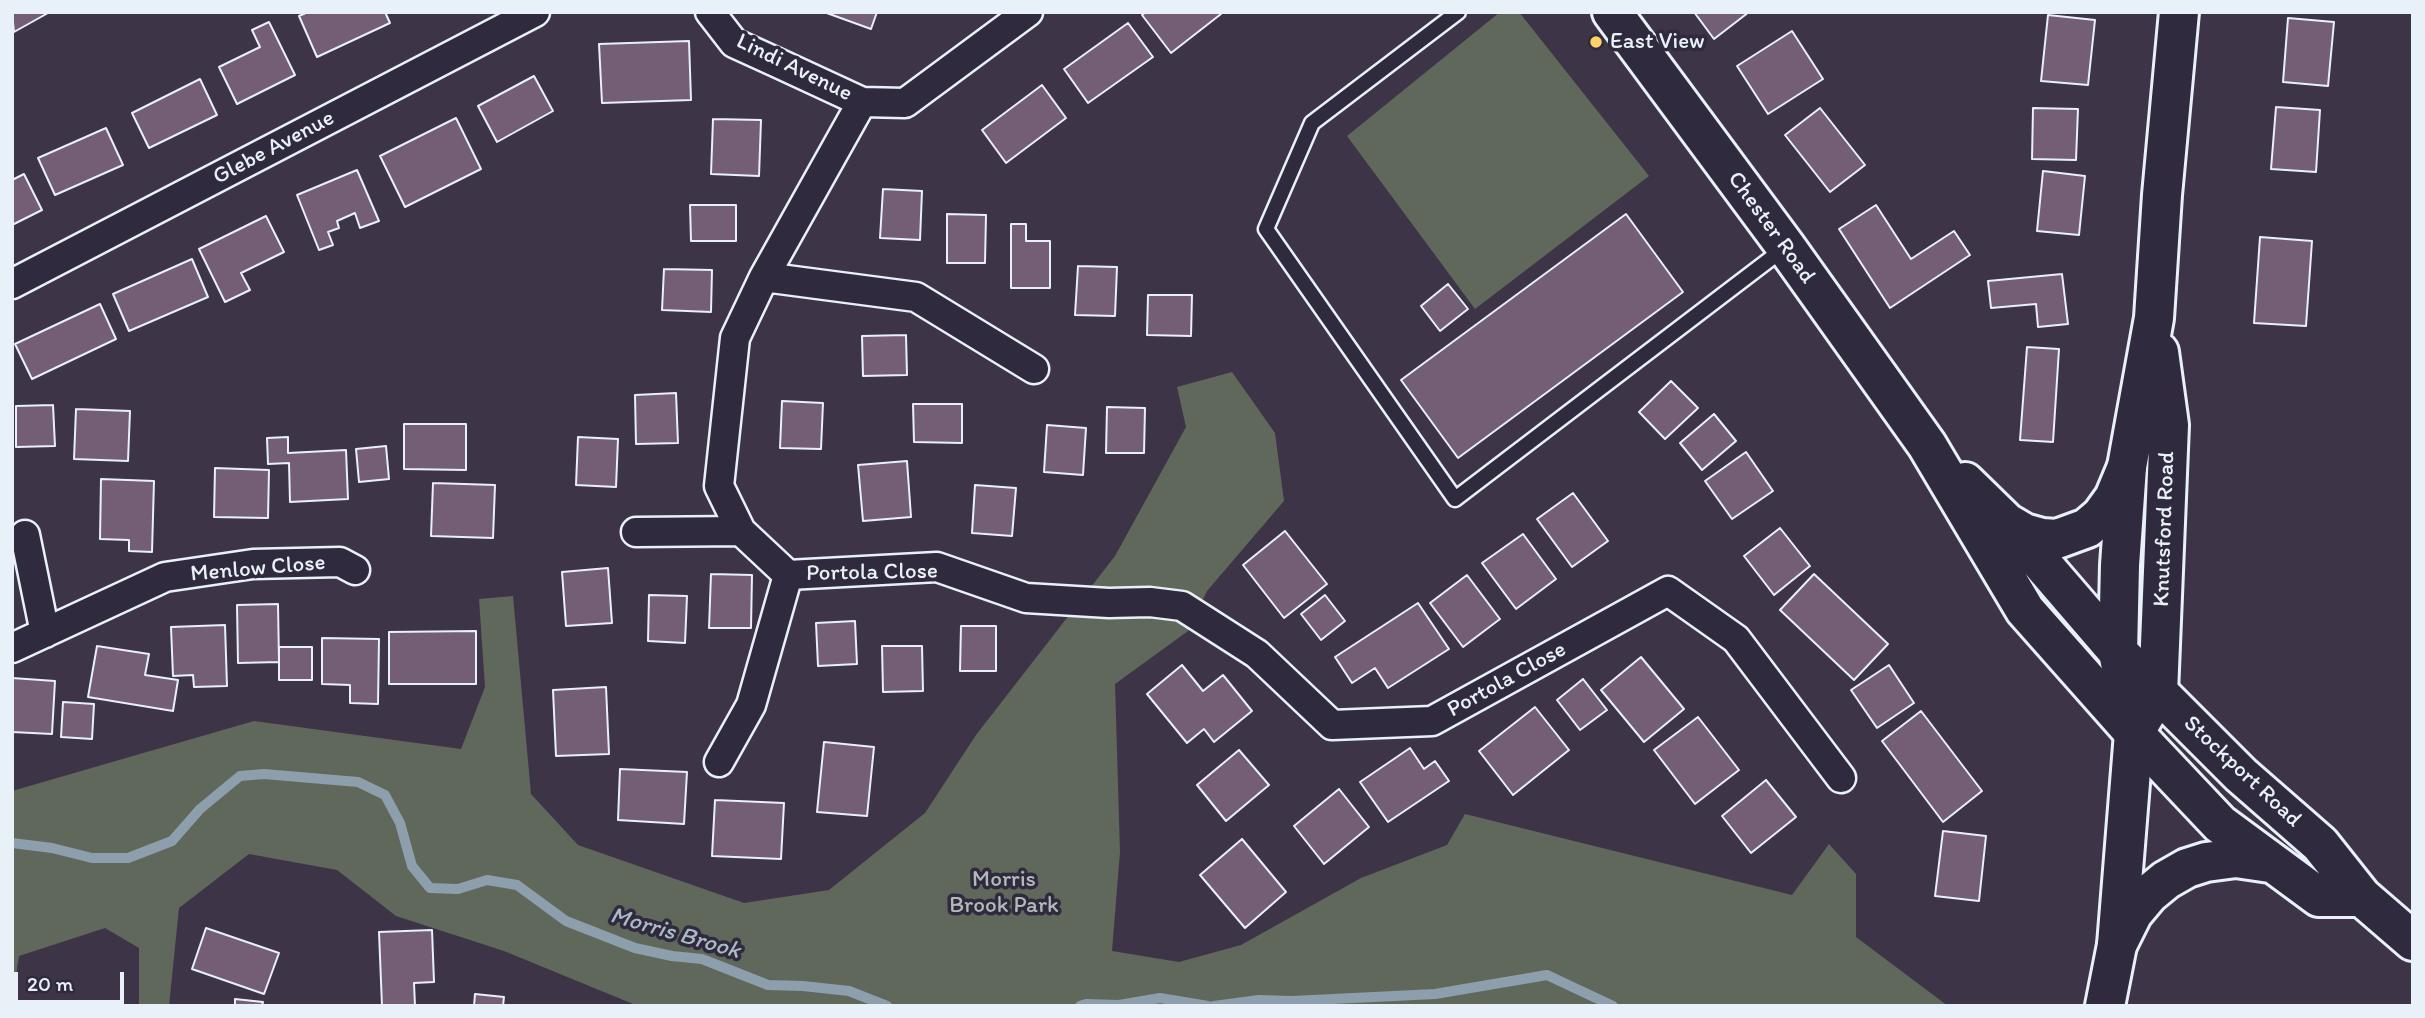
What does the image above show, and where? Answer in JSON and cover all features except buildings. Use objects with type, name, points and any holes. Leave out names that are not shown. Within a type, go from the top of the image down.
[{"type":"main road","name":"Chester Road","points":[[1612,12],[1786,247],[1927,445],[2025,610],[2134,733]]},
{"type":"main road","name":"Knutsford Road","points":[[2105,1006],[2117,945],[2134,733],[2118,652],[2120,565],[2127,467],[2154,318],[2179,12]]},
{"type":"main road","name":"Knutsford Road","points":[[2134,733],[2158,693],[2169,425],[2154,318]]},
{"type":"main road","name":"Chester Road","points":[[1927,445],[2007,523],[2046,572],[2118,652]]},
{"type":"main road","points":[[2007,523],[2024,533],[2057,539],[2087,528],[2101,516],[2114,498],[2127,467]]},
{"type":"main road","name":"Stockport Road","points":[[2118,652],[2241,775],[2320,844],[2362,897],[2413,941]]},
{"type":"main road","name":"Stockport Road","points":[[2134,733],[2208,813],[2270,863],[2319,897],[2362,897]]},
{"type":"main road","points":[[2117,945],[2133,913],[2149,894],[2166,880],[2206,862],[2236,858],[2270,863]]},
{"type":"street","name":"Glebe Avenue","points":[[12,284],[535,12]]},
{"type":"street","name":"Lindi Avenue","points":[[710,12],[734,43],[862,102],[905,103],[1028,12]]},
{"type":"street","name":"Portola Close","points":[[862,102],[764,277],[735,338],[719,486],[741,531],[788,575],[937,567],[1026,598],[1109,603],[1150,602],[1182,606],[1256,654],[1332,725],[1432,721],[1668,591],[1736,639],[1841,778]]},
{"type":"street","points":[[764,277],[916,298],[1034,369]]},
{"type":"street","points":[[636,532],[741,531]]},
{"type":"street","points":[[25,536],[45,633]]},
{"type":"street","name":"Menlow Close","points":[[12,648],[165,577],[253,564],[340,562],[355,570]]},
{"type":"street","name":"Portola Close","points":[[719,762],[751,705],[788,575]]},
{"type":"lane","points":[[1458,12],[1312,123],[1266,229],[1455,499],[1786,247]]},
{"type":"green space","points":[[1500,12],[1519,12],[1649,176],[1475,309],[1347,136]]},
{"type":"green space","name":"Morris Brook Park","points":[[1232,372],[1275,433],[1284,501],[1207,591],[1188,631],[1115,684],[1120,852],[1112,951],[1179,962],[1241,945],[1361,878],[1447,845],[1465,814],[1792,895],[1829,844],[1856,874],[1856,937],[1948,1006],[638,1006],[504,951],[396,916],[337,870],[249,854],[179,908],[169,1006],[139,1006],[139,948],[105,928],[19,956],[15,982],[12,982],[12,791],[254,721],[461,749],[485,687],[479,599],[513,596],[531,794],[578,845],[744,903],[829,890],[925,813],[976,735],[1115,556],[1186,427],[1177,387]]},
{"type":"waterway","name":"Morris Brook","points":[[12,843],[52,848],[92,858],[128,858],[172,841],[200,809],[240,776],[264,774],[358,782],[385,795],[400,823],[412,866],[430,888],[458,889],[487,880],[517,885],[566,921],[635,948],[702,959],[768,985],[849,991],[887,1006]]},
{"type":"waterway","points":[[1214,1006],[1259,1000],[1292,1001],[1435,994],[1547,975],[1613,1006]]},
{"type":"waterway","points":[[1080,1006],[1119,1005],[1160,998],[1208,1006]]},
{"type":"place","name":"East View","points":[[1596,42]]}]
